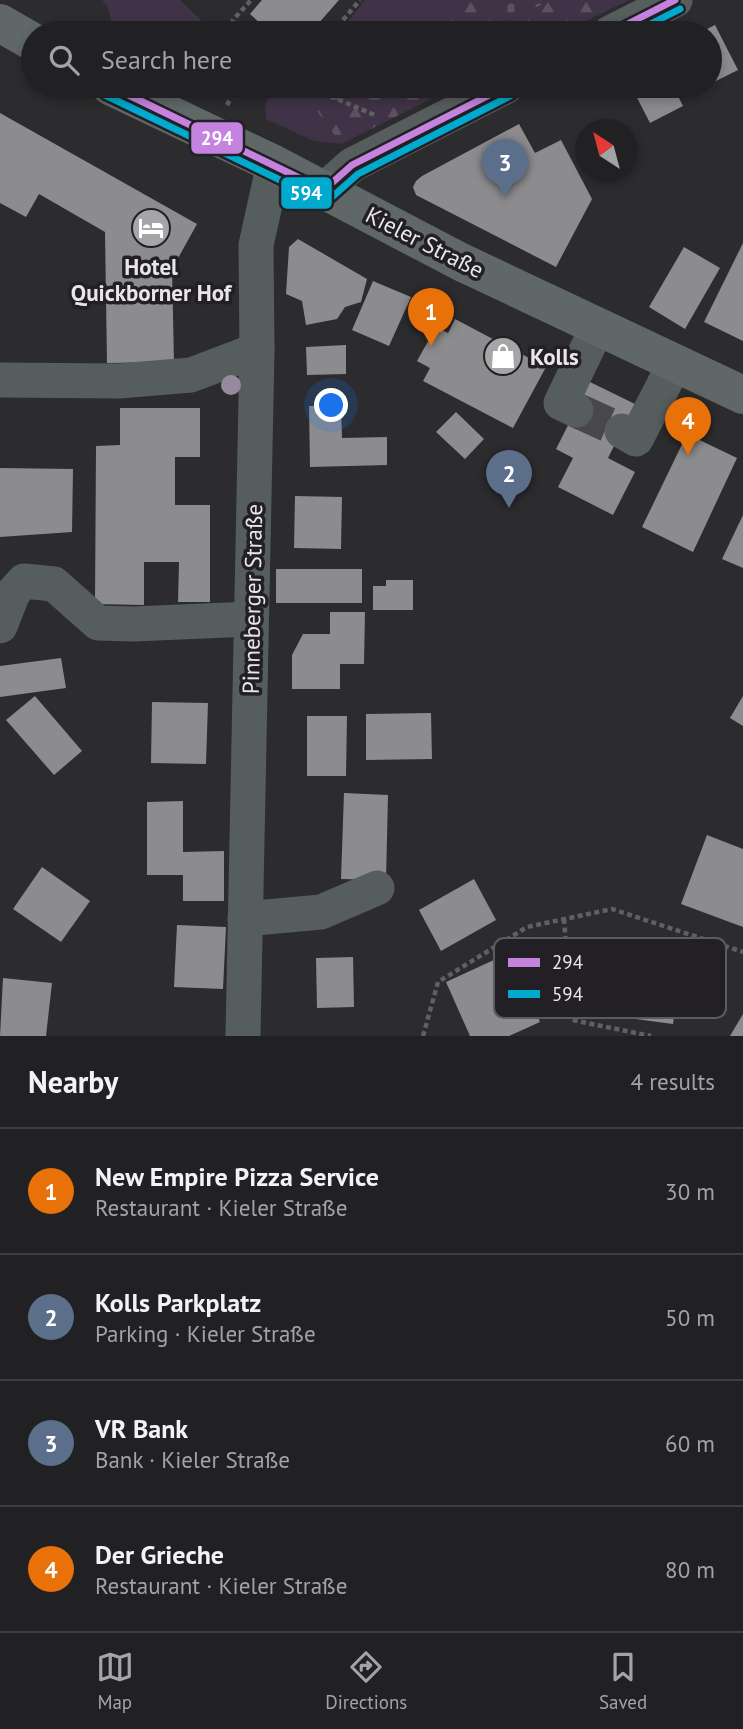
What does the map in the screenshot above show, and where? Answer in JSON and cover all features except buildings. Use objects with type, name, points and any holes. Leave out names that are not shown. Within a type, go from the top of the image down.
[{"type":"main road","points":[[0,23],[21,35]]},
{"type":"main road","points":[[0,43],[21,51]]},
{"type":"main road","name":"Kieler Straße","points":[[135,98],[274,164],[461,262],[743,395]]},
{"type":"street","points":[[633,21],[674,0]]},
{"type":"street","points":[[324,190],[352,165],[483,98]]},
{"type":"street","name":"Pinneberger Straße","points":[[243,1036],[257,350],[256,245],[274,164]]},
{"type":"street","points":[[576,411],[561,404],[598,326]]},
{"type":"street","points":[[0,380],[119,381],[191,375],[257,350]]},
{"type":"street","points":[[622,431],[636,439],[675,363]]},
{"type":"street","points":[[0,626],[13,593],[24,581],[54,584],[98,622],[134,624],[251,619]]},
{"type":"street","points":[[245,919],[321,912],[377,888]]},
{"type":"path","points":[[233,21],[251,0]]},
{"type":"path","points":[[342,21],[360,0]]},
{"type":"path","points":[[335,98],[377,116],[388,110]]},
{"type":"path","points":[[509,938],[527,927],[612,909],[700,938]]},
{"type":"path","points":[[564,919],[566,938]]},
{"type":"path","points":[[726,946],[743,952]]},
{"type":"path","points":[[423,1036],[438,982],[494,947]]},
{"type":"path","points":[[572,1018],[651,1036]]},
{"type":"green space","points":[[102,0],[180,0],[202,21],[111,21]]},
{"type":"green space","points":[[365,0],[453,0],[427,21],[348,21]]},
{"type":"green space","points":[[453,0],[480,0],[504,21],[427,21]]},
{"type":"green space","points":[[480,0],[552,0],[507,21]]},
{"type":"green space","points":[[552,0],[629,0],[586,21],[507,21]]},
{"type":"green space","points":[[269,98],[333,98],[317,111],[341,144],[314,141],[266,119],[265,104]]},
{"type":"green space","points":[[333,98],[433,98],[341,144],[317,111]]},
{"type":"tunnel","points":[[576,410],[622,431]]},
{"type":"transit line","name":"294","points":[[634,21],[675,0]]},
{"type":"transit line","name":"594","points":[[656,21],[680,9]]},
{"type":"transit line","name":"594","points":[[111,98],[319,199]]},
{"type":"transit line","name":"294","points":[[135,98],[324,190]]},
{"type":"transit line","name":"294","points":[[324,190],[352,165],[483,98]]},
{"type":"transit line","name":"594","points":[[331,198],[358,174],[506,98]]},
{"type":"place","name":"VR Bank","points":[[505,197]]},
{"type":"place","name":"Hotel Quickborner Hof","points":[[151,228]]},
{"type":"place","name":"New Empire Pizza Service","points":[[431,346]]},
{"type":"place","name":"Kolls","points":[[503,356]]},
{"type":"place","name":"Der Grieche","points":[[688,455]]},
{"type":"place","name":"Kolls Parkplatz","points":[[509,508]]}]
